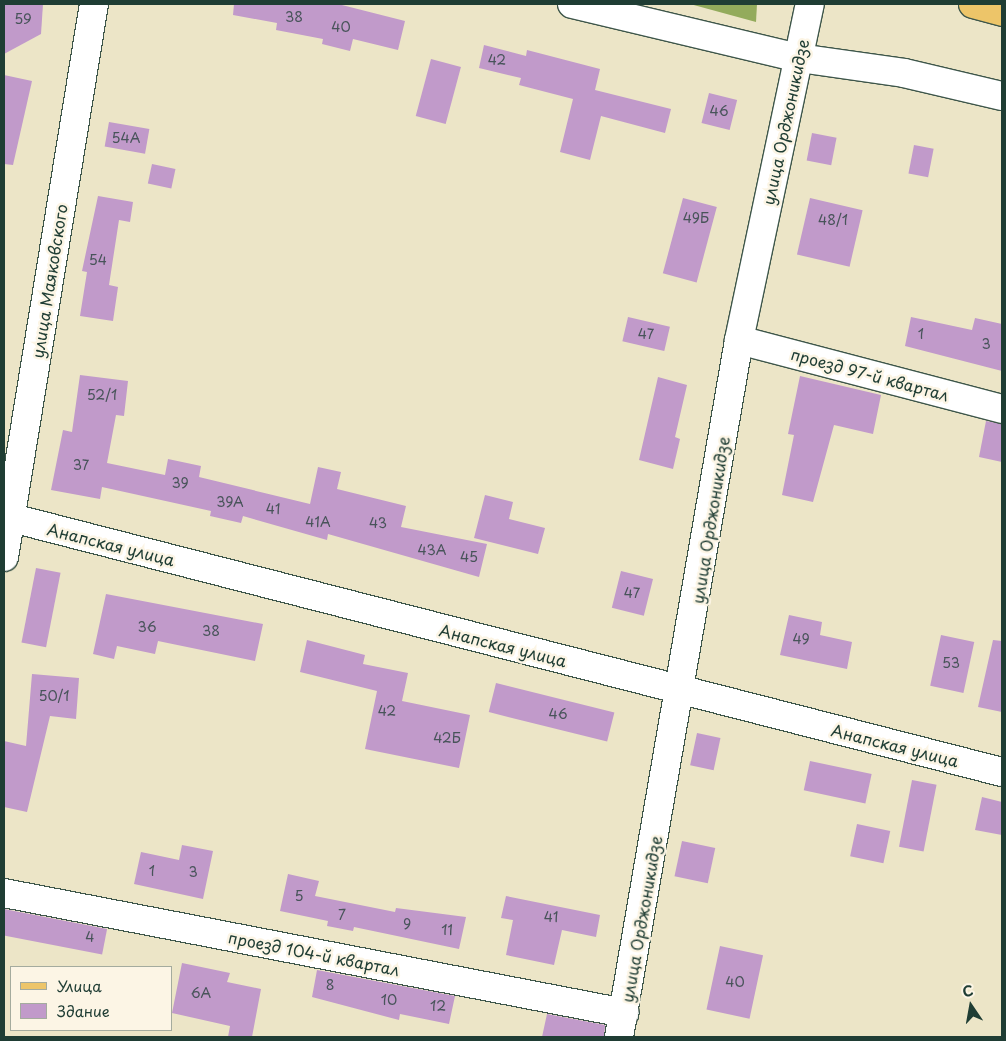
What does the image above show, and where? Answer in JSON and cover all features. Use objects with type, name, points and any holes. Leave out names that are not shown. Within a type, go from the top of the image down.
[{"type":"main road","points":[[973,4],[1002,12]]},
{"type":"street","name":"улица Маяковского","points":[[4,557],[7,517],[94,4]]},
{"type":"street","points":[[572,4],[799,58],[904,73],[1002,96]]},
{"type":"street","name":"улица Орджоникидзе","points":[[621,1025],[682,691],[739,340],[810,4]]},
{"type":"street","name":"проезд 97-й квартал","points":[[739,340],[1002,409]]},
{"type":"street","name":"Анапская улица","points":[[7,517],[1002,772]]},
{"type":"street","name":"проезд 104-й квартал","points":[[4,893],[621,1025]]},
{"type":"green space","points":[[690,4],[757,4],[756,22]]},
{"type":"building","points":[[4,4],[43,4],[41,34],[4,54]]},
{"type":"building","points":[[234,4],[338,4],[405,21],[398,50],[353,39],[350,51],[322,44],[323,39],[276,30],[277,23],[233,15]]},
{"type":"building","points":[[484,45],[526,56],[527,50],[600,69],[595,90],[671,109],[665,133],[601,116],[590,160],[560,152],[573,99],[519,85],[521,78],[479,68]]},
{"type":"building","points":[[431,59],[461,67],[446,124],[416,116]]},
{"type":"building","points":[[4,75],[32,81],[13,165],[4,164]]},
{"type":"building","points":[[709,93],[737,100],[730,130],[702,123]]},
{"type":"building","points":[[109,122],[149,129],[145,154],[105,147]]},
{"type":"building","points":[[812,133],[837,138],[831,165],[807,160]]},
{"type":"building","points":[[914,145],[934,149],[928,177],[908,173]]},
{"type":"building","points":[[152,164],[175,169],[171,189],[148,184]]},
{"type":"building","points":[[98,196],[133,202],[130,222],[119,220],[109,285],[118,287],[113,321],[80,316],[87,272],[82,271]]},
{"type":"building","points":[[683,198],[717,207],[697,282],[663,273]]},
{"type":"building","points":[[810,198],[863,210],[850,267],[797,255]]},
{"type":"building","points":[[628,317],[670,327],[664,351],[622,341]]},
{"type":"building","points":[[911,317],[972,330],[975,318],[1002,324],[1002,371],[905,346]]},
{"type":"building","points":[[80,375],[128,381],[124,416],[116,415],[107,463],[165,475],[168,459],[201,466],[199,477],[310,504],[318,467],[341,472],[337,489],[406,506],[401,527],[487,544],[479,577],[328,534],[327,540],[243,516],[241,523],[210,516],[211,511],[102,487],[100,499],[51,490],[63,430],[72,432]]},
{"type":"building","points":[[800,376],[881,395],[873,434],[834,425],[813,502],[782,495],[794,435],[788,434]]},
{"type":"building","points":[[658,377],[687,385],[675,437],[680,439],[673,469],[639,460]]},
{"type":"building","points":[[986,421],[1002,424],[1002,462],[979,457]]},
{"type":"building","points":[[485,495],[513,502],[509,519],[545,528],[538,554],[474,538]]},
{"type":"building","points":[[36,568],[61,573],[46,647],[21,643]]},
{"type":"building","points":[[621,571],[653,579],[644,616],[612,608]]},
{"type":"building","points":[[106,594],[263,624],[255,661],[158,641],[155,654],[117,646],[114,659],[93,654]]},
{"type":"building","points":[[789,615],[822,622],[820,635],[852,642],[847,669],[780,655]]},
{"type":"building","points":[[941,635],[974,642],[963,693],[930,686]]},
{"type":"building","points":[[307,640],[365,655],[363,664],[408,673],[402,701],[470,715],[459,768],[365,749],[377,691],[300,672]]},
{"type":"building","points":[[993,640],[1002,641],[1002,712],[978,707]]},
{"type":"building","points":[[32,674],[79,678],[76,719],[50,716],[27,812],[4,807],[4,741],[26,746]]},
{"type":"building","points":[[496,683],[614,713],[607,742],[489,712]]},
{"type":"building","points":[[697,733],[720,738],[714,770],[690,765]]},
{"type":"building","points":[[810,761],[872,774],[865,803],[804,790]]},
{"type":"building","points":[[912,780],[937,785],[924,852],[899,847]]},
{"type":"building","points":[[982,797],[1002,802],[1002,835],[975,830]]},
{"type":"building","points":[[857,824],[890,831],[883,863],[850,856]]},
{"type":"building","points":[[682,841],[715,848],[708,883],[675,876]]},
{"type":"building","points":[[182,845],[213,851],[203,899],[134,884],[141,852],[179,860]]},
{"type":"building","points":[[288,874],[319,881],[315,896],[395,912],[396,908],[466,917],[459,949],[354,927],[353,931],[327,926],[328,921],[280,911]]},
{"type":"building","points":[[506,896],[600,915],[596,937],[562,930],[554,965],[506,955],[513,920],[501,918]]},
{"type":"building","points":[[4,909],[107,929],[102,955],[4,935]]},
{"type":"building","points":[[720,946],[763,955],[750,1019],[706,1010]]},
{"type":"building","points":[[182,963],[230,973],[227,982],[261,989],[252,1037],[228,1037],[230,1026],[172,1013]]},
{"type":"building","points":[[317,970],[455,996],[449,1024],[400,1014],[399,1020],[312,997]]},
{"type":"building","points":[[547,1014],[605,1025],[604,1037],[542,1037]]}]
